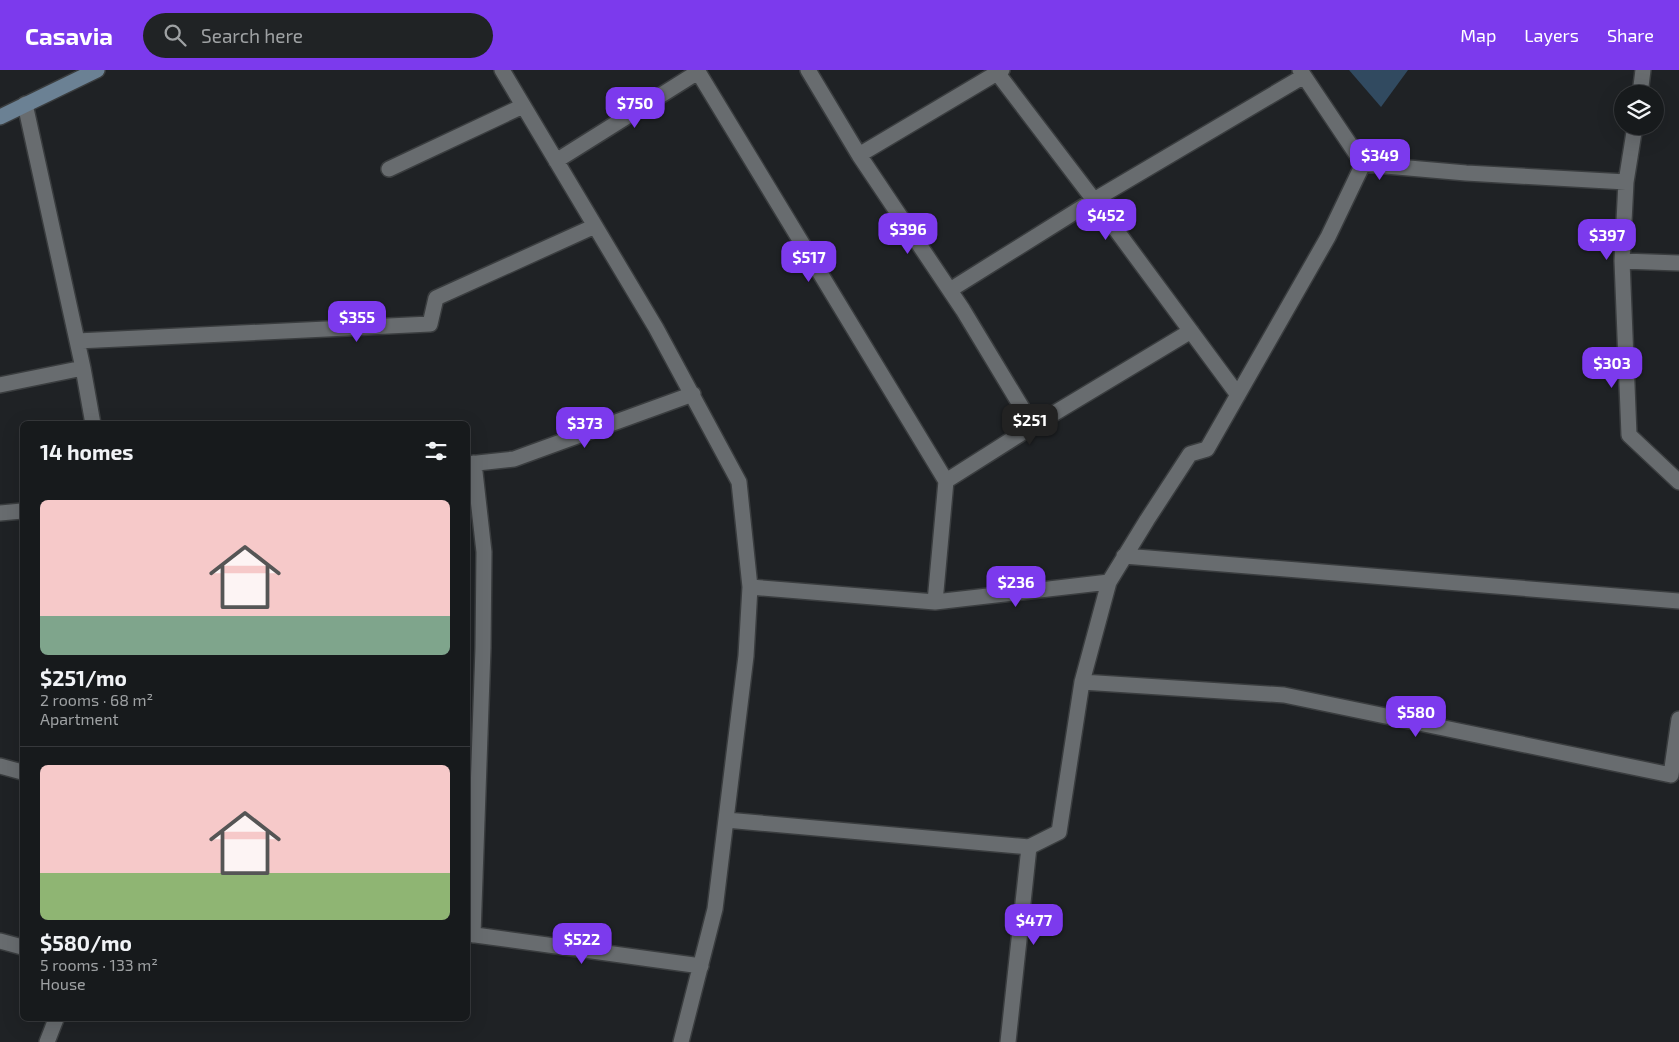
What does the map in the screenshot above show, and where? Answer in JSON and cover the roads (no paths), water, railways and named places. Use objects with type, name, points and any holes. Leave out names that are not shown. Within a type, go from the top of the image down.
[{"type":"street","points":[[0,117],[98,70]]},
{"type":"street","points":[[502,70],[692,394],[739,482],[750,586],[746,656],[715,909],[682,1042]]},
{"type":"street","points":[[808,70],[859,155],[950,290],[1033,426]]},
{"type":"street","points":[[1641,85],[1643,70]]},
{"type":"street","points":[[556,161],[698,71],[946,481],[935,602]]},
{"type":"street","points":[[859,155],[998,71],[1238,395]]},
{"type":"street","points":[[950,290],[1302,73],[1363,164]]},
{"type":"street","points":[[25,104],[77,341],[92,421]]},
{"type":"street","points":[[389,169],[524,106]]},
{"type":"street","points":[[1634,135],[1626,182],[1622,261],[1629,435],[1679,482]]},
{"type":"street","points":[[1363,164],[1466,173],[1626,182]]},
{"type":"street","points":[[726,820],[1029,847],[1059,832],[1082,682],[1109,582],[1190,454],[1207,449],[1328,237],[1363,164]]},
{"type":"street","points":[[77,341],[430,324],[436,298],[595,226]]},
{"type":"street","points":[[1622,261],[1679,263]]},
{"type":"street","points":[[946,481],[1033,426],[1191,332]]},
{"type":"street","points":[[0,384],[82,368]]},
{"type":"street","points":[[692,394],[514,459],[471,464],[484,552],[483,648],[470,935],[701,966]]},
{"type":"street","points":[[0,513],[20,511]]},
{"type":"street","points":[[1124,556],[1679,601]]},
{"type":"street","points":[[750,586],[935,602],[1109,582]]},
{"type":"street","points":[[1082,682],[1284,695],[1671,775],[1679,719]]},
{"type":"street","points":[[0,766],[20,771]]},
{"type":"street","points":[[1008,1042],[1029,847]]},
{"type":"street","points":[[0,941],[20,947]]},
{"type":"street","points":[[47,1042],[55,1021]]}]
